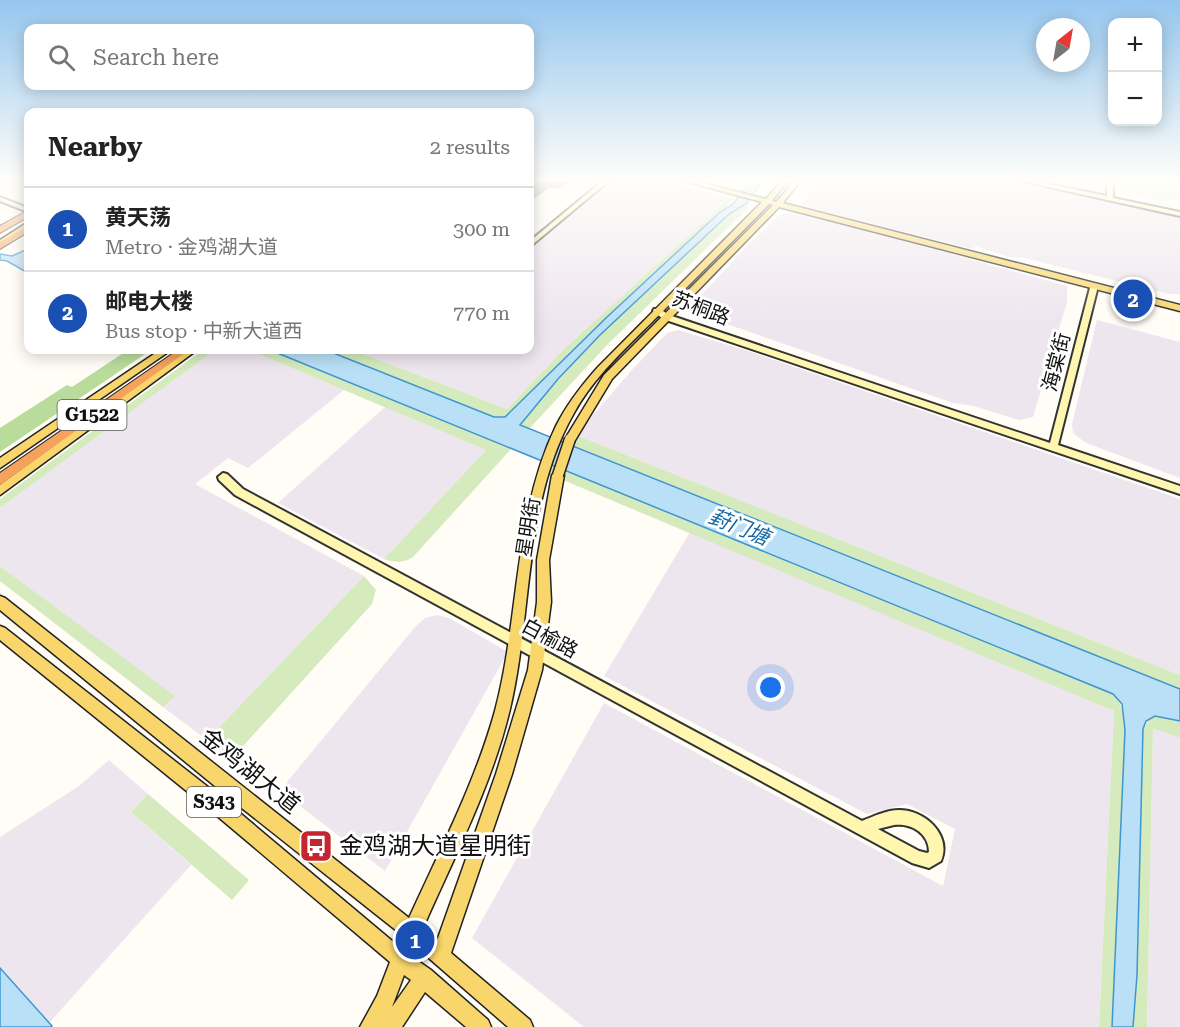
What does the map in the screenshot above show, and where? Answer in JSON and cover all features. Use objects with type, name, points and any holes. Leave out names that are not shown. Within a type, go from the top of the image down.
[{"type":"highway","points":[[0,243],[24,228]]},
{"type":"highway","name":"G1522","points":[[0,470],[167,354]]},
{"type":"highway","name":"G1522","points":[[0,480],[178,354]]},
{"type":"main road","name":"星明街","points":[[441,956],[504,774],[536,670],[544,602],[543,560],[551,472],[558,435],[590,382],[657,311],[747,227]]},
{"type":"main road","name":"星明街","points":[[370,1027],[383,1010],[401,958],[468,805],[496,728],[510,679],[526,541],[551,472],[608,377],[751,227]]},
{"type":"main road","points":[[872,227],[1180,308]]},
{"type":"main road","points":[[878,227],[1180,303]]},
{"type":"main road","points":[[0,464],[160,354]]},
{"type":"main road","points":[[0,490],[187,354]]},
{"type":"main road","name":"金鸡湖大道","points":[[0,602],[244,800],[413,932],[523,1027]]},
{"type":"main road","name":"S343","points":[[0,632],[216,804],[481,1027]]},
{"type":"main road","points":[[390,1027],[424,977]]},
{"type":"street","points":[[534,241],[550,227]]},
{"type":"street","name":"海棠街","points":[[1054,445],[1094,286]]},
{"type":"street","name":"苏桐路","points":[[657,311],[1180,490]]},
{"type":"street","name":"苏桐路","points":[[1054,445],[1180,484]]},
{"type":"street","name":"白榆路","points":[[223,477],[239,492],[537,653],[862,828],[924,861],[933,860],[936,856],[937,845],[932,835],[922,825],[909,819],[896,817],[862,828]]},
{"type":"street","points":[[424,977],[441,956]]},
{"type":"shaded area","points":[[558,227],[697,227],[563,350],[507,409],[363,354],[534,354],[534,247]]},
{"type":"shaded area","points":[[767,227],[852,227],[1067,286],[1067,302],[1033,417],[1019,420],[974,406],[953,403],[695,313],[693,308],[696,301]]},
{"type":"shaded area","points":[[886,227],[1180,227],[1180,294],[1169,294],[1025,258],[1009,257],[975,246],[973,249]]},
{"type":"shaded area","points":[[1097,320],[1180,342],[1180,478],[1086,443],[1073,433],[1072,424]]},
{"type":"shaded area","points":[[678,330],[748,351],[1180,499],[1180,675],[576,435],[667,333]]},
{"type":"shaded area","points":[[210,354],[258,354],[344,390],[248,468],[228,458],[195,484],[364,576],[207,740],[163,707],[174,696],[0,566],[0,508]]},
{"type":"shaded area","points":[[385,407],[486,450],[384,559],[278,503]]},
{"type":"shaded area","points":[[690,532],[1114,711],[1099,1027],[584,1027],[472,938],[604,703],[943,886],[955,829],[907,804],[867,814],[604,676]]},
{"type":"shaded area","points":[[437,615],[449,618],[508,652],[385,871],[288,797],[282,788],[415,627],[425,618]]},
{"type":"shaded area","points":[[1153,727],[1180,738],[1180,1027],[1147,1027]]},
{"type":"shaded area","points":[[109,760],[148,794],[131,812],[191,865],[49,1023],[0,968],[0,837],[79,786]]},
{"type":"green space","points":[[697,227],[704,227],[607,317],[505,417],[494,417],[336,354],[363,354],[507,409],[563,350]]},
{"type":"green space","points":[[715,227],[729,227],[608,344],[528,430],[521,427],[522,419],[600,335]]},
{"type":"green space","points":[[122,354],[145,354],[0,452],[0,428],[67,385],[72,387]]},
{"type":"green space","points":[[198,354],[210,354],[0,508],[0,499]]},
{"type":"green space","points":[[258,354],[280,354],[512,448],[413,557],[399,562],[384,559],[486,450]]},
{"type":"green space","points":[[576,435],[1180,675],[1180,689],[567,446]]},
{"type":"green space","points":[[550,463],[1105,689],[1115,697],[1123,712],[1125,730],[1112,1027],[1099,1027],[1114,711],[544,472]]},
{"type":"green space","points":[[0,566],[175,696],[163,707],[0,581]]},
{"type":"green space","points":[[364,576],[376,590],[372,604],[235,755],[227,756],[207,740]]},
{"type":"green space","points":[[1164,715],[1180,721],[1180,738],[1153,728],[1147,1027],[1133,1027],[1137,975],[1143,729],[1150,718]]},
{"type":"green space","points":[[148,794],[249,880],[232,900],[131,812]]},
{"type":"water","name":"葑门塘","points":[[704,227],[715,227],[600,335],[558,379],[520,425],[1180,689],[1180,721],[1155,716],[1146,721],[1143,729],[1137,975],[1133,1027],[1112,1027],[1125,730],[1122,704],[1113,694],[280,354],[336,354],[494,417],[505,417],[607,317]]},
{"type":"water","points":[[24,251],[24,271],[7,261],[0,260],[0,254],[12,256]]},
{"type":"water","points":[[0,968],[52,1026],[51,1027],[0,1027]]},
{"type":"place","name":"邮电大楼","points":[[1133,299]]},
{"type":"place","name":"金鸡湖大道星明街","points":[[316,846]]},
{"type":"place","name":"黄天荡","points":[[415,940]]}]
